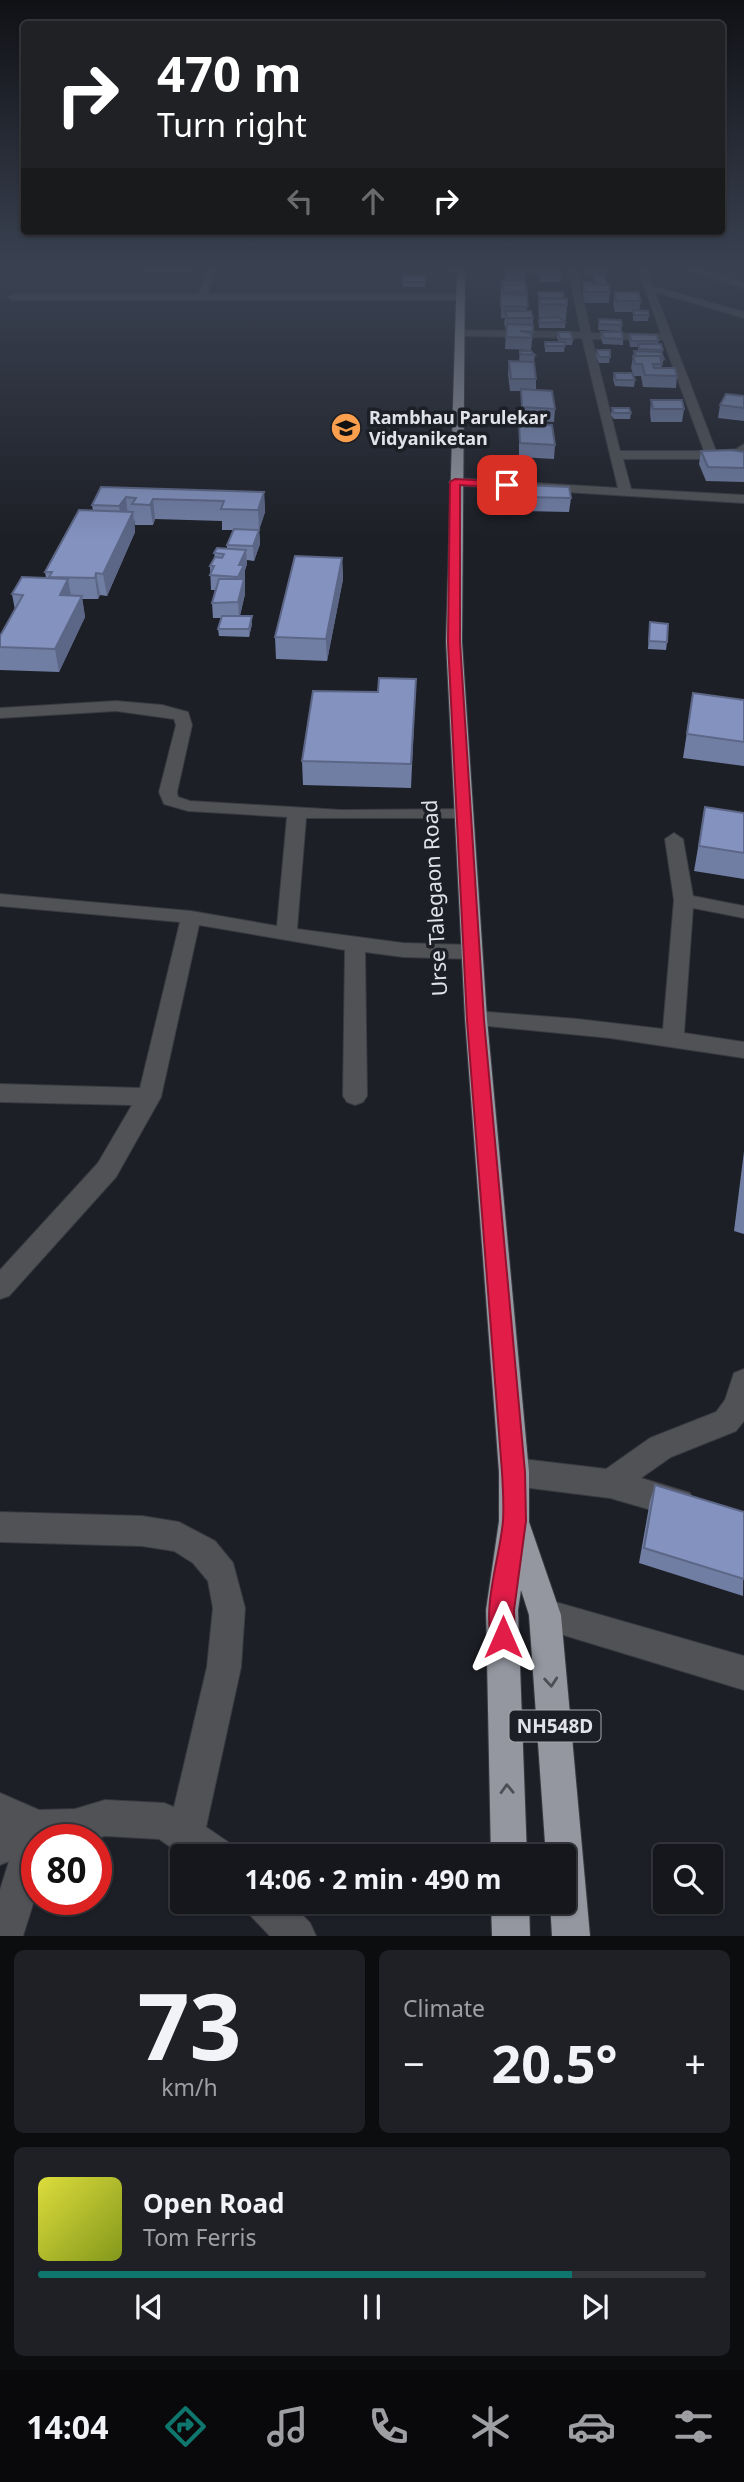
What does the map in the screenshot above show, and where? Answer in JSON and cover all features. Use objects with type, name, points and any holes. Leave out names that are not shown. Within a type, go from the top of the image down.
[{"type":"highway","name":"Urse Talegaon Road","points":[[459,359],[454,642],[475,1020],[514,1472],[514,1521],[502,1610],[509,1844]]},
{"type":"highway","name":"Urse Talegaon Road","points":[[514,1521],[545,1615],[572,1936]]},
{"type":"highway","points":[[510,1914],[511,1936]]},
{"type":"street","points":[[593,359],[626,493]]},
{"type":"street","points":[[674,359],[711,455]]},
{"type":"street","points":[[616,455],[726,455],[740,452],[744,448]]},
{"type":"street","points":[[455,482],[744,499]]},
{"type":"street","points":[[0,713],[106,707],[169,711],[182,716],[184,725],[168,792],[170,800],[188,806],[297,813],[464,813]]},
{"type":"street","points":[[286,934],[297,813]]},
{"type":"street","points":[[673,1038],[684,900],[674,839]]},
{"type":"street","points":[[0,900],[191,917],[286,934],[403,950],[472,952]]},
{"type":"street","points":[[684,900],[744,912]]},
{"type":"street","points":[[0,1288],[107,1170],[149,1097],[191,917]]},
{"type":"street","points":[[355,944],[355,1096]]},
{"type":"street","points":[[475,1020],[539,1022],[673,1038],[744,1050]]},
{"type":"street","points":[[0,1093],[149,1097]]},
{"type":"street","points":[[610,1484],[667,1444],[713,1431],[731,1419],[744,1382]]},
{"type":"street","points":[[514,1472],[610,1484],[707,1510]]},
{"type":"street","points":[[0,1527],[142,1531],[179,1537],[204,1552],[222,1574],[229,1608],[223,1667],[186,1834]]},
{"type":"street","points":[[545,1615],[744,1673]]},
{"type":"street","points":[[0,1811],[29,1824]]},
{"type":"street","points":[[85,1824],[105,1818],[164,1821],[200,1844]]},
{"type":"street","points":[[0,1847],[21,1836]]},
{"type":"street","points":[[4,1936],[21,1882]]},
{"type":"street","points":[[275,1914],[297,1936]]},
{"type":"building","points":[[634,359],[661,359],[662,364],[653,364],[654,368],[675,368],[677,376],[645,375],[642,364],[635,364]]},
{"type":"building","points":[[509,361],[534,362],[536,379],[511,379]]},
{"type":"building","points":[[614,373],[632,373],[635,380],[616,380]]},
{"type":"building","points":[[521,389],[552,391],[555,409],[522,407]]},
{"type":"building","points":[[726,394],[744,396],[744,408],[720,405]]},
{"type":"building","points":[[651,400],[682,400],[684,409],[653,409]]},
{"type":"building","points":[[612,408],[629,408],[631,413],[614,413]]},
{"type":"building","points":[[519,423],[552,425],[555,445],[520,443]]},
{"type":"building","points":[[701,451],[744,452],[744,468],[708,467]]},
{"type":"building","points":[[523,485],[569,487],[571,498],[523,497]]},
{"type":"building","points":[[101,487],[264,492],[258,510],[221,509],[224,501],[153,499],[150,505],[132,504],[136,498],[126,497],[119,506],[92,505]]},
{"type":"building","points":[[79,510],[133,512],[103,574],[96,573],[95,578],[49,577],[52,572],[45,572]]},
{"type":"building","points":[[234,529],[259,530],[253,546],[227,545]]},
{"type":"building","points":[[217,548],[246,550],[239,565],[244,565],[238,577],[210,575],[214,566],[210,566],[215,557],[222,558],[224,554],[214,553]]},
{"type":"building","points":[[295,556],[342,558],[326,639],[275,637]]},
{"type":"building","points":[[22,577],[68,579],[60,595],[82,596],[55,649],[0,647],[0,636],[23,595],[12,594]]},
{"type":"building","points":[[219,579],[244,579],[238,602],[212,603]]},
{"type":"building","points":[[222,616],[252,616],[249,629],[218,629]]},
{"type":"building","points":[[650,622],[668,624],[667,642],[649,641]]},
{"type":"building","points":[[379,678],[416,679],[411,764],[302,761],[313,691],[378,692]]},
{"type":"building","points":[[693,693],[744,700],[744,742],[687,734]]},
{"type":"building","points":[[705,807],[744,813],[744,853],[699,846]]},
{"type":"building","points":[[655,1485],[744,1512],[744,1579],[644,1548]]},
{"type":"place","name":"Rambhau Parulekar Vidyaniketan","points":[[346,428]]},
{"type":"route","points":[[503,1637],[502,1610],[514,1521],[514,1472],[475,1020],[454,642],[455,482],[507,485]]}]
